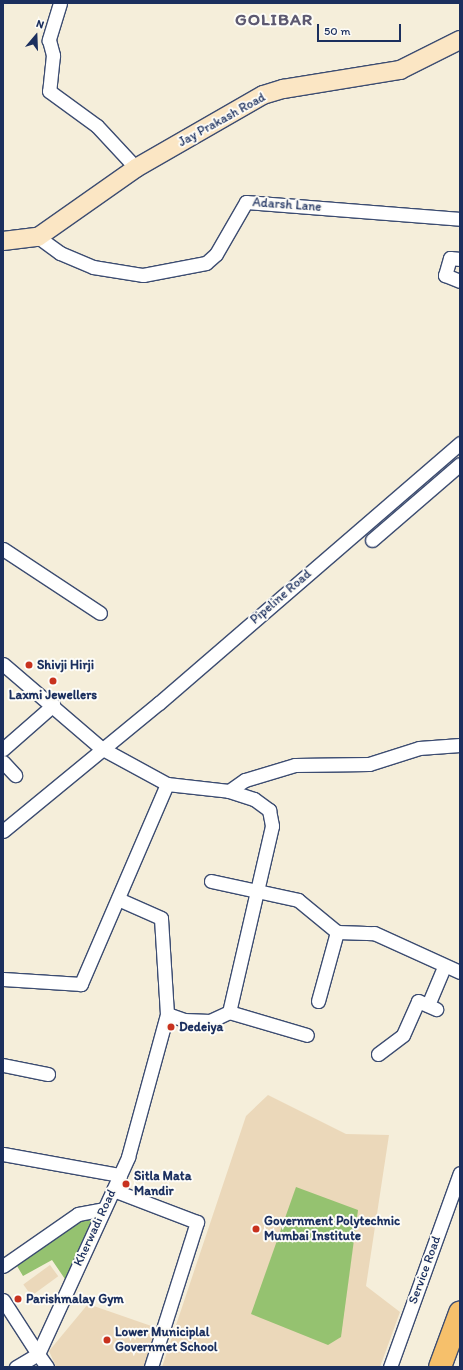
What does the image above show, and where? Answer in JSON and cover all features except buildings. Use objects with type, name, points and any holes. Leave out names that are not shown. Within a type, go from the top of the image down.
[{"type":"highway","points":[[440,1366],[460,1313]]},
{"type":"street","points":[[60,3],[49,40],[54,55],[49,91],[97,126],[136,168]]},
{"type":"street","name":"Jay Prakash Road","points":[[3,242],[38,237],[136,168],[263,95],[283,89],[400,70],[460,40]]},
{"type":"street","name":"Adarsh Lane","points":[[38,237],[60,253],[93,267],[143,275],[206,263],[216,254],[246,202],[460,219]]},
{"type":"street","points":[[460,259],[450,258],[445,275],[460,281]]},
{"type":"street","name":"Pipeline Road","points":[[3,831],[101,748],[159,703],[460,443]]},
{"type":"street","points":[[372,540],[460,464]]},
{"type":"street","points":[[3,549],[100,613]]},
{"type":"street","points":[[6,671],[54,705],[101,748],[167,784],[229,791],[254,799],[269,810],[272,826],[254,892],[229,1012]]},
{"type":"street","points":[[3,749],[54,705]]},
{"type":"street","points":[[229,791],[259,774],[295,765],[369,764],[419,748],[460,745]]},
{"type":"street","points":[[3,762],[15,775]]},
{"type":"street","points":[[3,979],[81,984],[167,784]]},
{"type":"street","points":[[211,882],[298,900],[337,932],[374,933],[444,967],[460,972]]},
{"type":"street","name":"Kherwadi Road","points":[[38,1354],[128,1157],[167,1014],[162,918],[118,899]]},
{"type":"street","points":[[318,1001],[337,932]]},
{"type":"street","points":[[378,1054],[403,1035],[417,1002],[432,1007],[444,967]]},
{"type":"street","points":[[167,1014],[184,1020],[210,1021],[229,1012],[307,1034]]},
{"type":"street","points":[[3,1065],[48,1074]]},
{"type":"street","points":[[4,1155],[120,1175]]},
{"type":"street","name":"Service Road","points":[[390,1367],[460,1173]]},
{"type":"street","points":[[113,1190],[197,1222],[150,1367]]},
{"type":"street","points":[[3,1266],[78,1214],[104,1209]]},
{"type":"street","points":[[3,1300],[47,1367]]},
{"type":"street","points":[[16,1367],[38,1354]]},
{"type":"shaded area","points":[[268,1095],[346,1134],[389,1135],[366,1286],[400,1312],[380,1367],[162,1367],[246,1116]]},
{"type":"shaded area","points":[[50,1265],[58,1276],[32,1296],[23,1284]]},
{"type":"shaded area","name":"Lower Municiplal Governmet School","points":[[88,1304],[160,1329],[146,1367],[56,1367],[49,1351]]},
{"type":"green space","points":[[296,1187],[358,1210],[341,1337],[328,1345],[251,1314]]},
{"type":"green space","points":[[97,1216],[67,1282],[52,1260],[23,1276],[14,1261],[79,1217]]},
{"type":"place","name":"Shivji Hirji","points":[[29,665]]},
{"type":"place","name":"Laxmi Jewellers","points":[[53,681]]},
{"type":"place","name":"Dedeiya","points":[[171,1027]]},
{"type":"place","name":"Sitla Mata Mandir","points":[[126,1184]]},
{"type":"place","name":"Government Polytechnic Mumbai Institute","points":[[256,1229]]},
{"type":"place","name":"Parishmalay Gym","points":[[18,1299]]},
{"type":"place","name":"Lower Municiplal Governmet School","points":[[107,1340]]},
{"type":"district","name":"GOLIBAR","points":[[274,20]]}]
